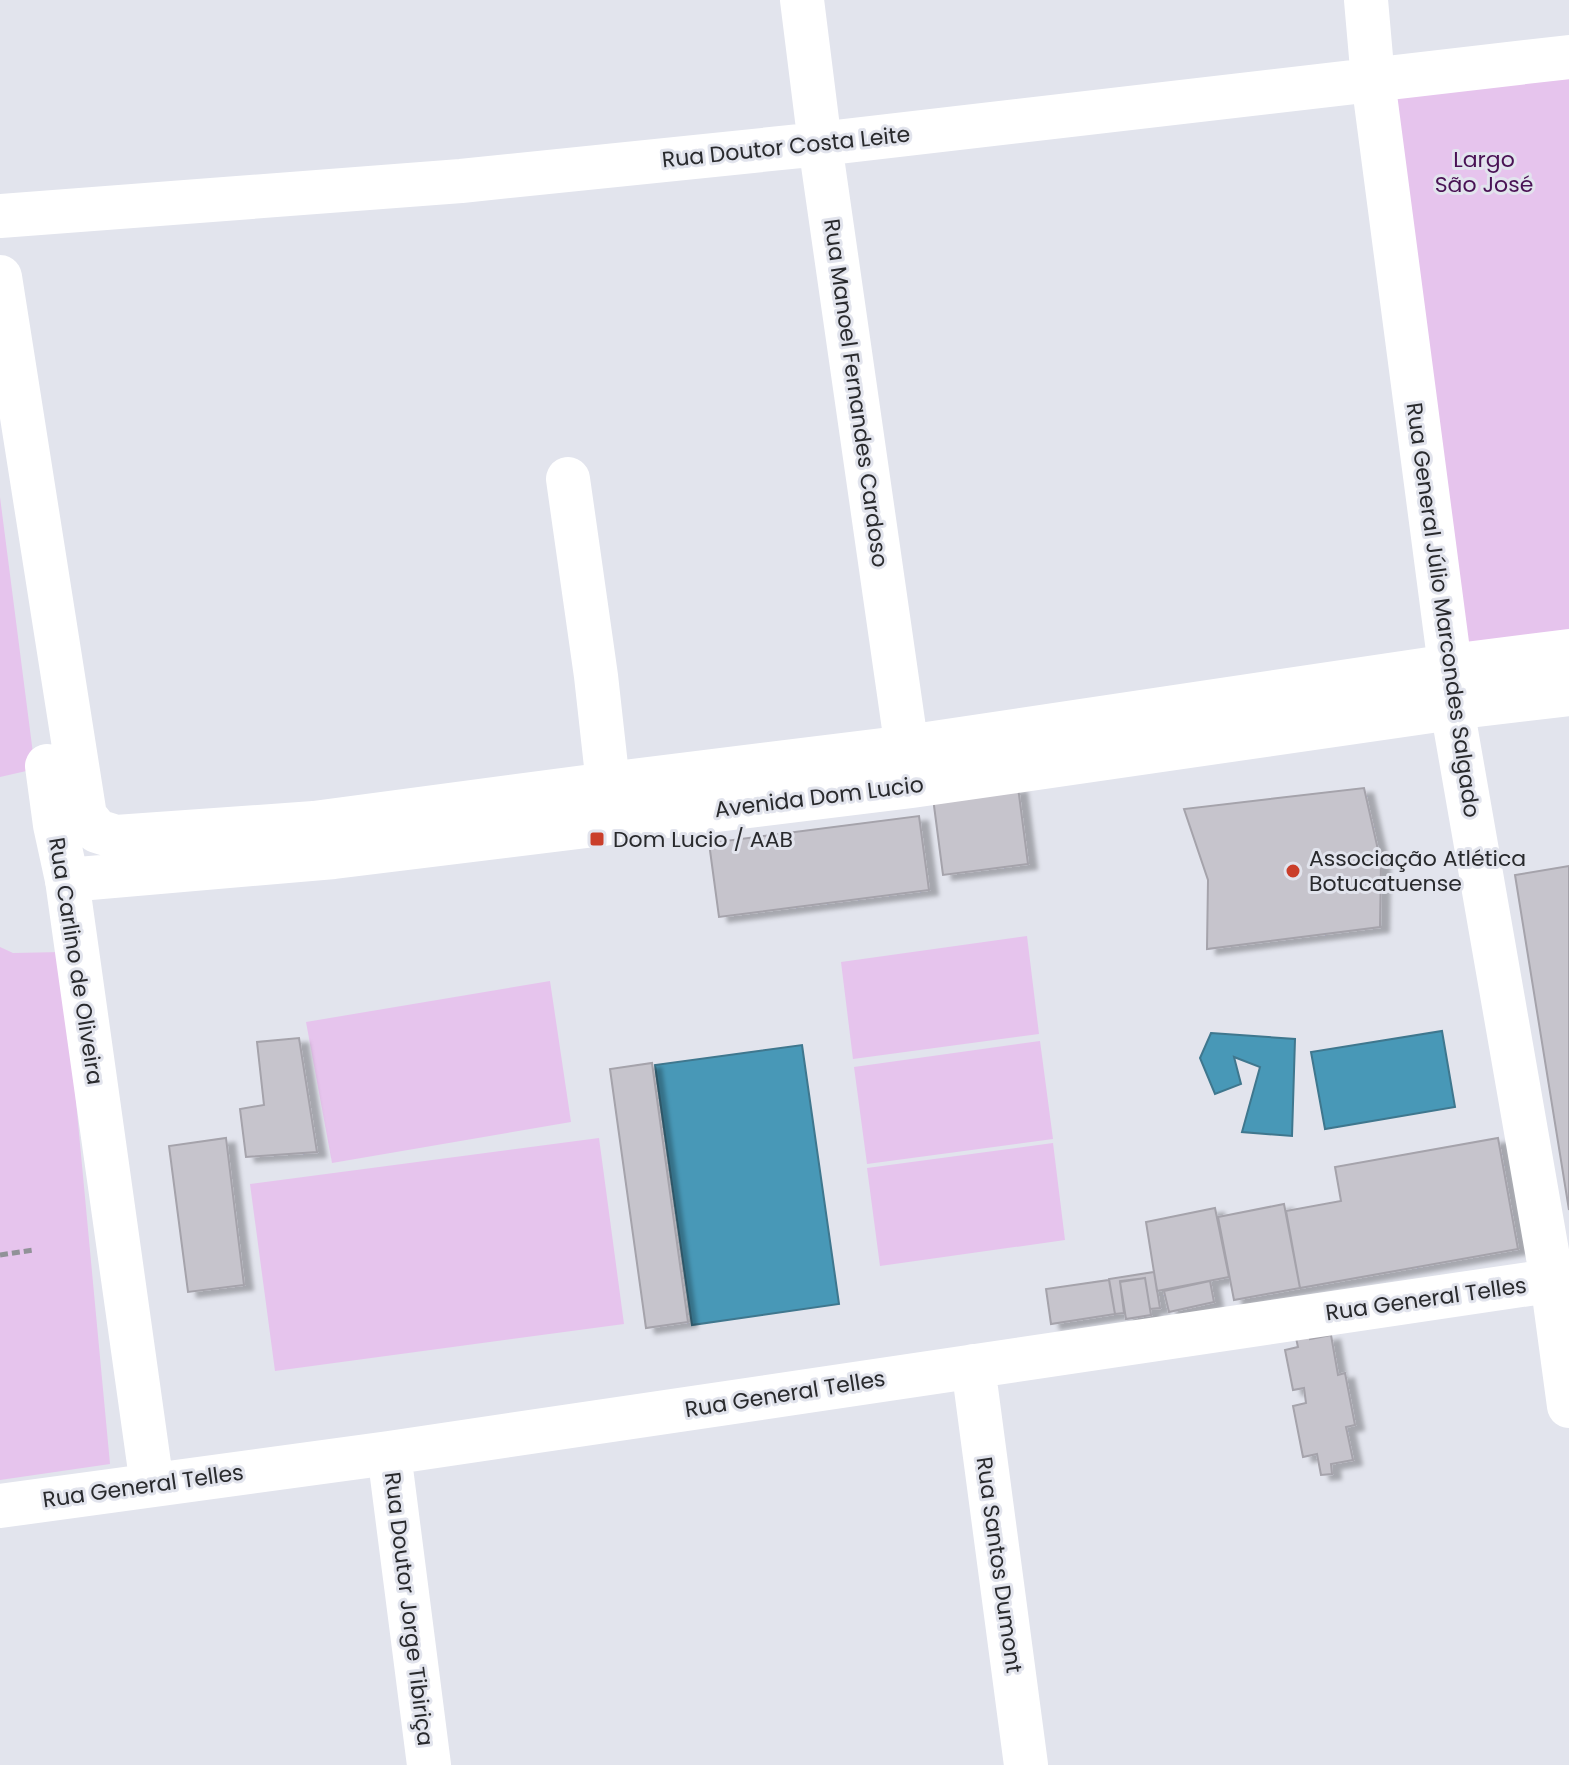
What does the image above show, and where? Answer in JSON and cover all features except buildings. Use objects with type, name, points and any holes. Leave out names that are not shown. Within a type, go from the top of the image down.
[{"type":"street","name":"Rua Manoel Fernandes Cardoso","points":[[802,0],[910,767]]},
{"type":"street","name":"Rua General Júlio Marcondes Salgado","points":[[1366,0],[1373,80],[1451,687],[1560,1279],[1569,1406]]},
{"type":"street","name":"Rua Doutor Costa Leite","points":[[0,216],[461,181],[820,144],[1569,57]]},
{"type":"street","name":"Rua Carlino de Oliveira","points":[[0,277],[85,816]]},
{"type":"street","name":"Rua Carlino de Oliveira","points":[[0,437],[55,825],[67,880],[152,1485]]},
{"type":"street","points":[[568,479],[608,784]]},
{"type":"street","name":"Avenida Dom Lucio","points":[[67,880],[334,857],[1451,687],[1569,651]]},
{"type":"street","name":"Avenida Dom Lucio","points":[[1451,687],[1569,694]]},
{"type":"street","name":"Avenida Dom Lucio","points":[[85,816],[97,831],[116,837],[314,823],[608,784],[910,767]]},
{"type":"street","name":"Rua General Telles","points":[[0,1506],[389,1453],[1560,1279]]},
{"type":"street","name":"Rua Santos Dumont","points":[[973,1366],[1026,1765]]},
{"type":"street","name":"Rua Doutor Jorge Tibiriça","points":[[389,1453],[429,1765]]},
{"type":"path","points":[[0,1255],[34,1250]]},
{"type":"green space","name":"Largo São José","points":[[1569,73],[1569,638],[1465,652],[1388,99]]},
{"type":"green space","points":[[0,497],[35,769],[0,777]]},
{"type":"green space","points":[[1027,936],[1039,1034],[853,1059],[841,962]]},
{"type":"green space","points":[[0,947],[13,953],[62,952],[110,1464],[0,1480]]},
{"type":"green space","points":[[550,981],[571,1122],[332,1163],[306,1022]]},
{"type":"green space","points":[[1040,1041],[1053,1139],[867,1164],[854,1067]]},
{"type":"green space","points":[[599,1138],[624,1324],[275,1371],[250,1184]]},
{"type":"green space","points":[[1053,1143],[1065,1240],[880,1266],[867,1168]]},
{"type":"water","points":[[1442,1031],[1455,1107],[1325,1129],[1311,1052]]},
{"type":"water","points":[[1211,1033],[1295,1039],[1292,1136],[1242,1132],[1260,1067],[1234,1057],[1241,1084],[1215,1094],[1200,1058]]},
{"type":"water","points":[[802,1045],[839,1304],[692,1325],[655,1065]]},
{"type":"place","name":"Dom Lucio / AAB","points":[[597,839]]},
{"type":"place","name":"Associação Atlética Botucatuense","points":[[1293,871]]}]
